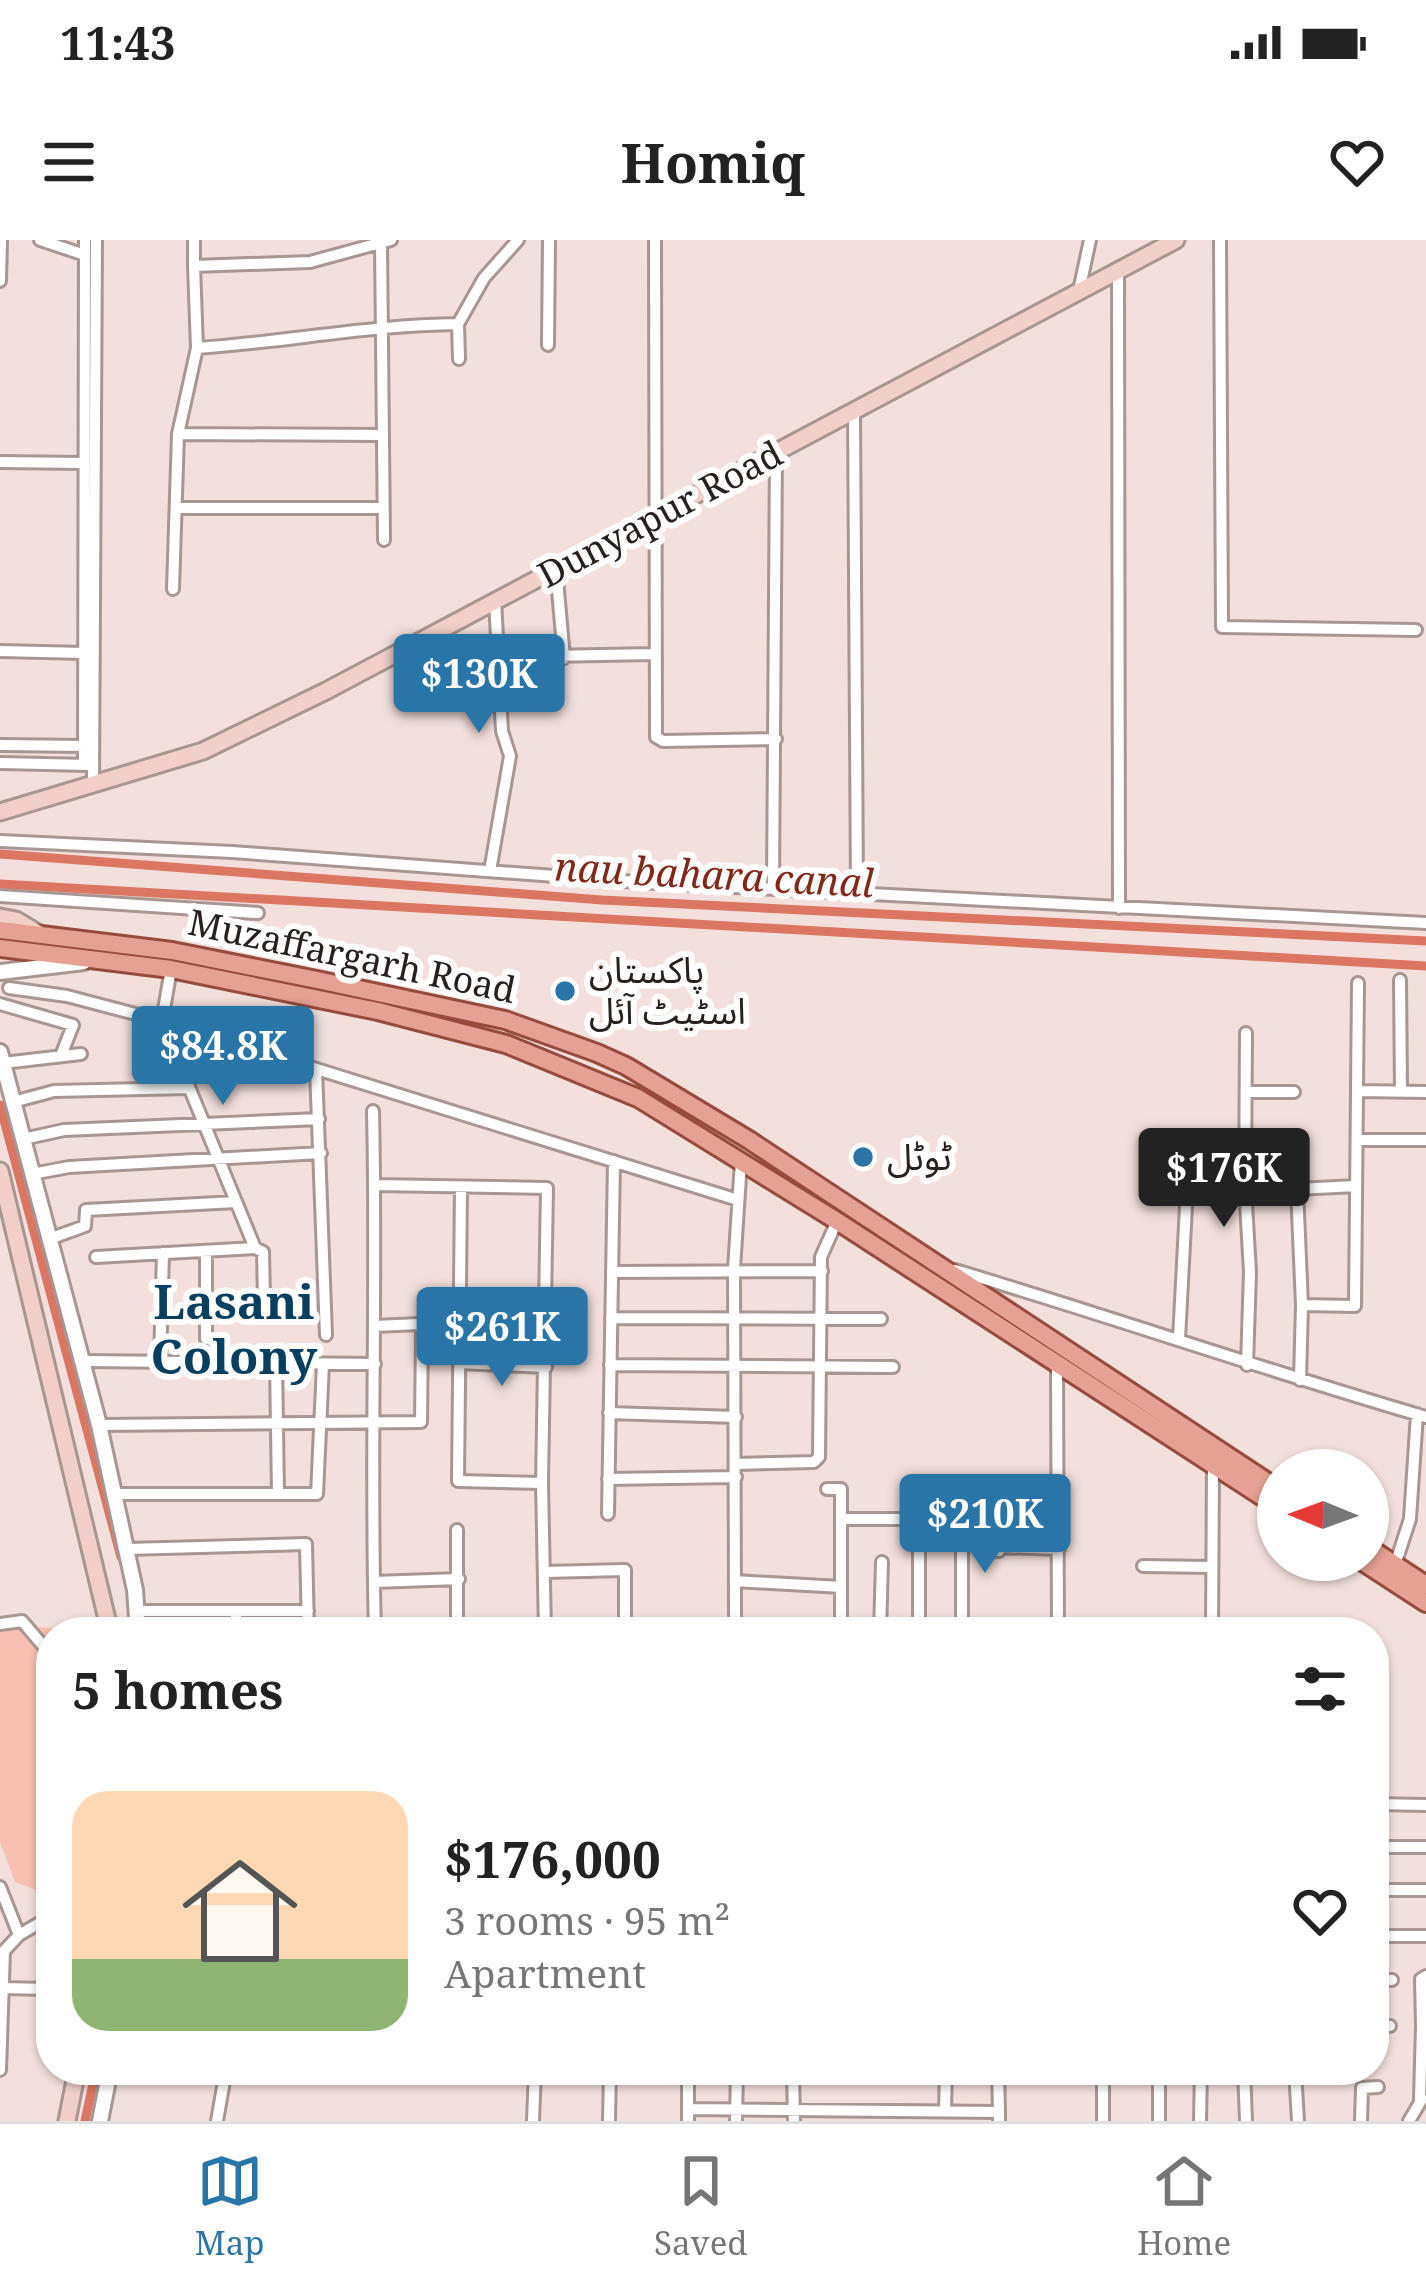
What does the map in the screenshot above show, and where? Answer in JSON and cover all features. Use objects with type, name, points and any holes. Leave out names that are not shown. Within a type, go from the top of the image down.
[{"type":"main road","name":"Dunyapur Road","points":[[0,812],[203,751],[1176,240]]},
{"type":"main road","points":[[0,916],[43,936]]},
{"type":"main road","name":"Muzaffargarh Road","points":[[0,930],[172,951],[315,988],[506,1044],[638,1098],[1257,1494]]},
{"type":"main road","name":"Muzaffargarh Road","points":[[0,948],[315,988],[506,1020],[611,1059],[749,1140],[1257,1475]]},
{"type":"main road","points":[[1,1176],[7,1222],[106,1617]]},
{"type":"main road","points":[[1389,1561],[1426,1585]]},
{"type":"main road","points":[[1389,1579],[1426,1604]]},
{"type":"main road","points":[[67,2121],[74,2085]]},
{"type":"street","points":[[0,281],[1,240]]},
{"type":"street","points":[[40,240],[85,255]]},
{"type":"street","points":[[85,240],[88,746]]},
{"type":"street","points":[[93,784],[88,746],[96,240]]},
{"type":"street","points":[[173,589],[178,434],[197,348],[194,240]]},
{"type":"street","points":[[458,359],[458,324],[484,278],[518,240]]},
{"type":"street","points":[[548,240],[548,346]]},
{"type":"street","points":[[655,240],[652,517],[657,740],[776,739]]},
{"type":"street","points":[[1079,291],[1090,240]]},
{"type":"street","points":[[1220,240],[1222,627],[1416,631]]},
{"type":"street","points":[[194,266],[310,262],[386,241],[384,539]]},
{"type":"street","points":[[1118,272],[1119,908]]},
{"type":"street","points":[[197,348],[270,343],[382,326],[458,324]]},
{"type":"street","points":[[854,412],[857,891]]},
{"type":"street","points":[[178,434],[382,435]]},
{"type":"street","points":[[773,886],[776,453]]},
{"type":"street","points":[[0,462],[84,463]]},
{"type":"street","points":[[176,508],[383,508]]},
{"type":"street","points":[[556,568],[564,658]]},
{"type":"street","points":[[490,871],[510,757],[502,731],[495,600]]},
{"type":"street","points":[[0,651],[84,653]]},
{"type":"street","points":[[499,657],[654,654]]},
{"type":"street","points":[[0,745],[88,746]]},
{"type":"street","points":[[0,764],[88,765]]},
{"type":"street","points":[[0,841],[622,881],[1426,923]]},
{"type":"street","points":[[0,896],[258,913]]},
{"type":"street","points":[[0,972],[100,958]]},
{"type":"street","points":[[171,969],[162,1021],[255,1248]]},
{"type":"street","points":[[1400,980],[1401,1091]]},
{"type":"street","points":[[1302,1305],[1355,1306],[1358,982]]},
{"type":"street","points":[[9,988],[67,996],[162,1021],[738,1200]]},
{"type":"street","points":[[0,1004],[73,1025],[62,1053]]},
{"type":"street","points":[[1246,1034],[1247,1365]]},
{"type":"street","points":[[81,1054],[1,1058],[99,1425],[137,1617]]},
{"type":"street","points":[[316,1069],[326,1335]]},
{"type":"street","points":[[13,1102],[54,1091],[189,1088]]},
{"type":"street","points":[[1357,1091],[1426,1091]]},
{"type":"street","points":[[1246,1092],[1294,1092]]},
{"type":"street","points":[[373,1112],[375,1617]]},
{"type":"street","points":[[23,1138],[64,1130],[319,1119]]},
{"type":"street","points":[[1246,1142],[1294,1140]]},
{"type":"street","points":[[1357,1140],[1426,1140]]},
{"type":"street","points":[[32,1174],[69,1167],[321,1153]]},
{"type":"street","points":[[1179,1339],[1186,1206],[1183,1155]]},
{"type":"street","points":[[608,1514],[614,1161]]},
{"type":"street","points":[[736,1617],[734,1269],[741,1161]]},
{"type":"street","points":[[375,1185],[548,1188],[542,1483],[545,1617]]},
{"type":"street","points":[[1245,1186],[1356,1186]]},
{"type":"street","points":[[461,1187],[458,1481],[542,1483]]},
{"type":"street","points":[[1297,1189],[1300,1381]]},
{"type":"street","points":[[50,1239],[86,1226],[86,1210],[236,1202]]},
{"type":"street","points":[[608,1478],[736,1471],[814,1462],[819,1457],[821,1257],[837,1221]]},
{"type":"street","points":[[96,1257],[255,1248],[263,1252],[264,1299]]},
{"type":"street","points":[[206,1251],[206,1339]]},
{"type":"street","points":[[160,1363],[163,1253]]},
{"type":"street","points":[[946,1268],[1421,1416],[1409,1519],[1395,1565]]},
{"type":"street","points":[[612,1272],[822,1271]]},
{"type":"street","points":[[611,1318],[881,1319]]},
{"type":"street","points":[[99,1425],[424,1420],[419,1324],[375,1326]]},
{"type":"street","points":[[82,1361],[375,1364]]},
{"type":"street","points":[[1057,1363],[1058,1617]]},
{"type":"street","points":[[276,1364],[278,1494]]},
{"type":"street","points":[[114,1494],[317,1494],[323,1364]]},
{"type":"street","points":[[459,1364],[546,1367]]},
{"type":"street","points":[[610,1366],[893,1367]]},
{"type":"street","points":[[609,1413],[736,1418]]},
{"type":"street","points":[[1212,1617],[1213,1466]]},
{"type":"street","points":[[827,1489],[841,1490],[841,1617]]},
{"type":"street","points":[[962,1519],[962,1617]]},
{"type":"street","points":[[983,1550],[999,1551],[999,1519]]},
{"type":"street","points":[[841,1520],[1059,1519]]},
{"type":"street","points":[[919,1520],[919,1617]]},
{"type":"street","points":[[457,1530],[458,1617]]},
{"type":"street","points":[[127,1549],[306,1544],[308,1617]]},
{"type":"street","points":[[999,1547],[1059,1549]]},
{"type":"street","points":[[880,1617],[882,1562]]},
{"type":"street","points":[[1143,1566],[1213,1568]]},
{"type":"street","points":[[545,1572],[625,1570],[625,1617]]},
{"type":"street","points":[[374,1582],[459,1579]]},
{"type":"street","points":[[736,1581],[841,1587]]},
{"type":"street","points":[[137,1611],[308,1611]]},
{"type":"street","points":[[236,1612],[236,1617]]},
{"type":"street","points":[[0,1624],[22,1622],[36,1638]]},
{"type":"street","points":[[1389,1804],[1426,1804]]},
{"type":"street","points":[[1389,1847],[1426,1847]]},
{"type":"street","points":[[0,1887],[19,1935]]},
{"type":"street","points":[[1389,1890],[1426,1889]]},
{"type":"street","points":[[0,2070],[4,1951],[36,1924]]},
{"type":"street","points":[[1389,1936],[1426,1936]]},
{"type":"street","points":[[1409,2121],[1423,2098],[1421,1979],[1426,1976]]},
{"type":"street","points":[[2,1988],[36,1989]]},
{"type":"street","points":[[100,2121],[107,2085]]},
{"type":"street","points":[[217,2121],[223,2085]]},
{"type":"street","points":[[533,2121],[534,2085]]},
{"type":"street","points":[[609,2121],[610,2085]]},
{"type":"street","points":[[793,2085],[794,2115]]},
{"type":"street","points":[[945,2111],[946,2085]]},
{"type":"street","points":[[688,2115],[945,2111],[999,2117],[998,2085]]},
{"type":"street","points":[[1103,2085],[1103,2121]]},
{"type":"street","points":[[1159,2121],[1160,2085]]},
{"type":"street","points":[[1200,2121],[1201,2085]]},
{"type":"street","points":[[1245,2085],[1246,2121]]},
{"type":"street","points":[[1296,2085],[1298,2121]]},
{"type":"street","points":[[1361,2121],[1362,2088],[1378,2087]]},
{"type":"shaded area","points":[[0,1623],[36,1627],[36,1890],[15,1882],[0,1842]]},
{"type":"waterway","name":"nau bahara canal","points":[[0,854],[602,900],[1426,941]]},
{"type":"waterway","points":[[0,884],[1426,966]]},
{"type":"waterway","points":[[0,1105],[121,1557]]},
{"type":"waterway","points":[[85,2121],[93,2085]]},
{"type":"place","name":"پاکستان اسٹیٹ آئل","points":[[565,991]]},
{"type":"place","name":"ٹوٹل","points":[[863,1157]]},
{"type":"district","name":"Lasani Colony","points":[[234,1330]]}]
